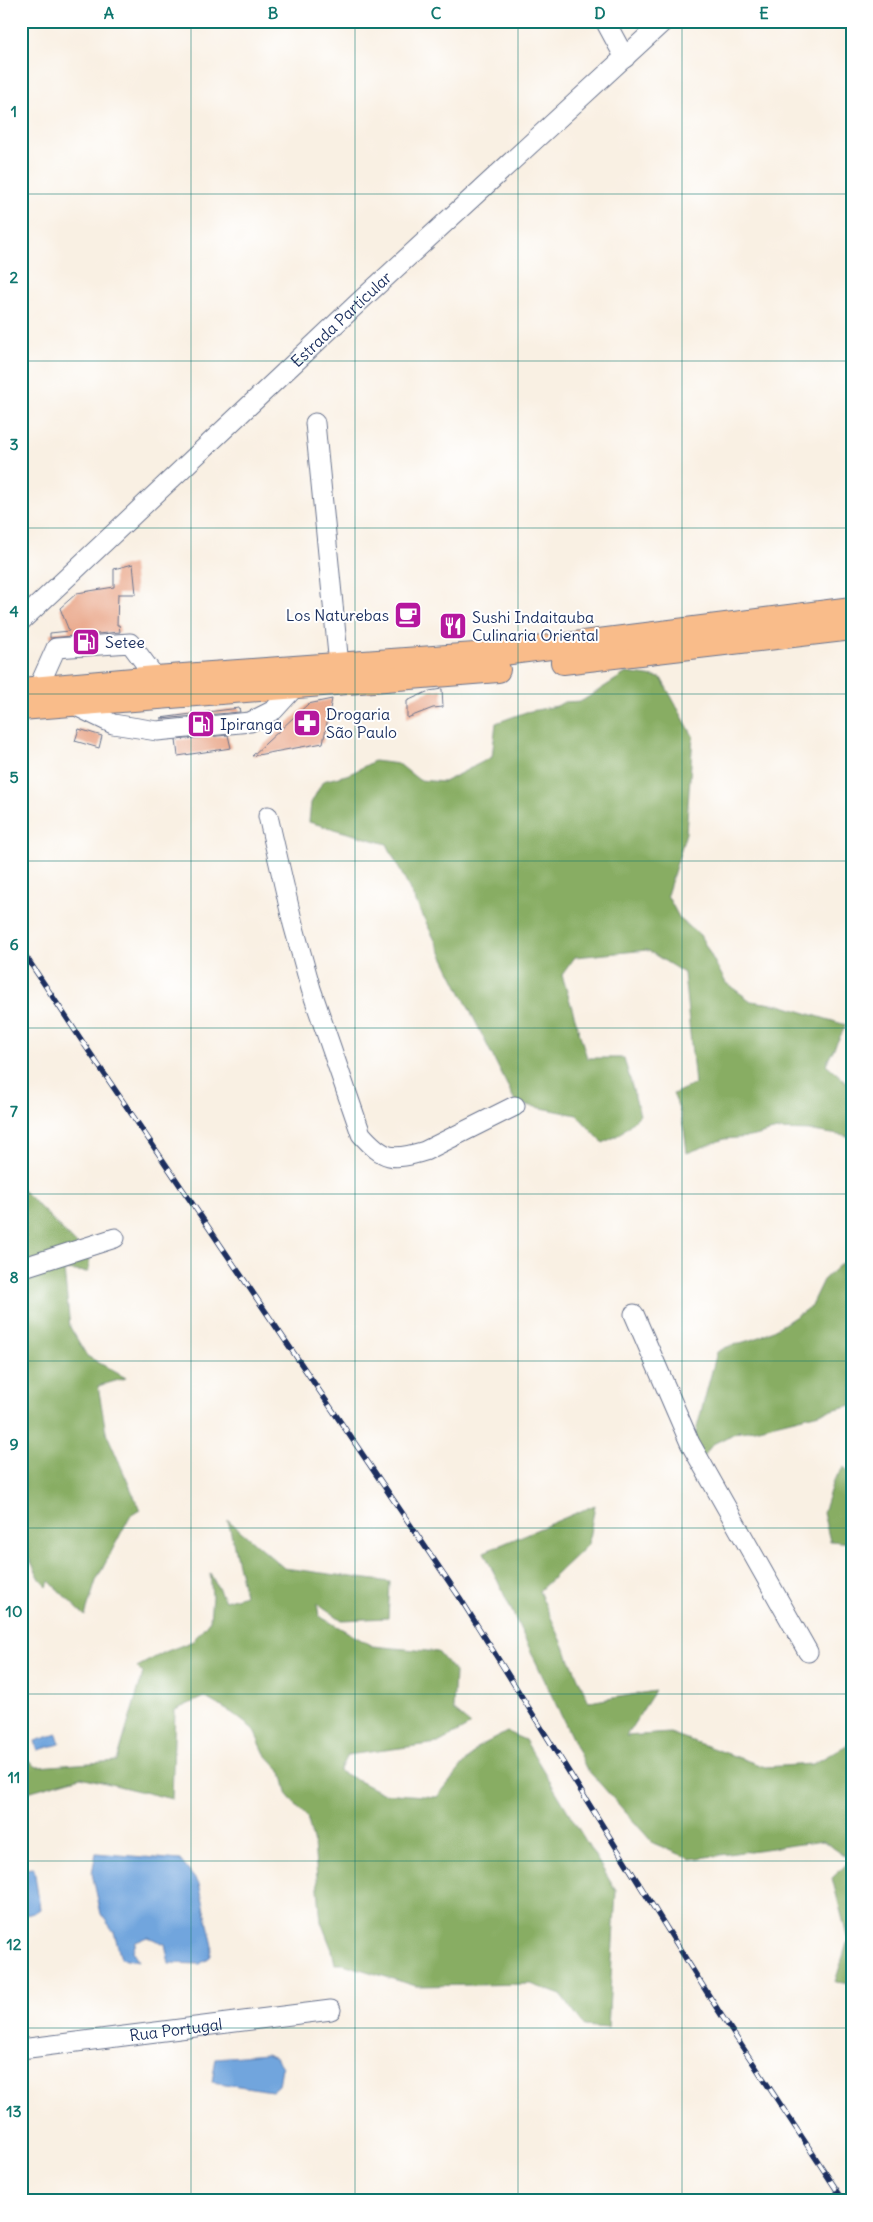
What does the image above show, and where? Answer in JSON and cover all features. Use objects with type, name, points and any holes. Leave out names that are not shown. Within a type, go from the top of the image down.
[{"type":"main road","points":[[30,689],[156,678],[503,654],[852,609]]},
{"type":"main road","points":[[21,708],[508,669],[852,628]]},
{"type":"street","points":[[605,21],[625,58]]},
{"type":"street","name":"Estrada Particular","points":[[21,622],[359,302],[664,21]]},
{"type":"street","points":[[315,423],[339,665]]},
{"type":"street","points":[[30,689],[56,648],[130,643],[156,678]]},
{"type":"street","points":[[74,705],[113,724],[157,731],[250,722],[274,710],[295,687]]},
{"type":"street","points":[[268,816],[292,924],[361,1134],[375,1150],[385,1155],[395,1157],[409,1156],[425,1151],[515,1106]]},
{"type":"street","points":[[21,1268],[116,1238]]},
{"type":"street","points":[[634,1314],[690,1443],[808,1652]]},
{"type":"street","name":"Rua Portugal","points":[[21,2049],[331,2010]]},
{"type":"green space","points":[[626,673],[661,678],[693,736],[686,833],[667,895],[680,919],[700,935],[726,983],[751,1001],[780,1005],[846,1025],[826,1064],[852,1087],[852,1137],[813,1131],[777,1130],[750,1137],[724,1139],[687,1153],[683,1123],[673,1094],[695,1084],[684,973],[647,950],[575,957],[562,975],[587,1058],[624,1058],[640,1115],[620,1134],[603,1143],[577,1115],[516,1103],[387,844],[309,822],[311,803],[323,781],[350,774],[374,761],[399,764],[419,780],[444,782],[492,757],[496,723],[526,712],[557,706],[564,702],[582,701]]},
{"type":"green space","points":[[21,1188],[90,1258],[88,1272],[64,1270],[70,1327],[87,1356],[126,1378],[98,1386],[106,1432],[140,1510],[130,1516],[96,1581],[85,1616],[49,1581],[47,1587],[40,1579],[21,1543]]},
{"type":"green space","points":[[852,1235],[852,1405],[742,1432],[738,1431],[740,1433],[737,1432],[713,1444],[697,1464],[690,1454],[717,1352],[760,1337],[810,1307],[823,1280],[844,1261]]},
{"type":"green space","points":[[844,1467],[852,1476],[852,1543],[830,1541],[823,1513],[833,1481]]},
{"type":"green space","points":[[595,1505],[588,1544],[539,1591],[589,1702],[655,1691],[626,1736],[670,1733],[765,1767],[813,1764],[852,1742],[852,1984],[835,1982],[848,1940],[832,1878],[851,1860],[823,1841],[691,1859],[653,1843],[586,1768],[484,1552]]},
{"type":"green space","points":[[228,1520],[284,1568],[390,1582],[388,1618],[342,1620],[317,1603],[319,1616],[372,1646],[438,1652],[455,1672],[453,1710],[471,1725],[438,1743],[347,1755],[339,1771],[382,1793],[437,1797],[478,1747],[507,1732],[525,1740],[616,1891],[608,2028],[584,2026],[561,1995],[531,1984],[416,1986],[343,1964],[335,1964],[332,1950],[321,1922],[314,1844],[307,1817],[288,1796],[282,1772],[265,1754],[253,1729],[232,1713],[204,1697],[175,1710],[172,1799],[81,1777],[24,1793],[21,1796],[21,1756],[37,1767],[117,1761],[143,1673],[137,1667],[165,1652],[193,1641],[210,1620],[212,1596],[210,1573],[225,1601],[245,1595]]},
{"type":"water","points":[[57,1734],[60,1744],[38,1750],[35,1741]]},
{"type":"water","points":[[96,1853],[180,1860],[199,1884],[213,1946],[210,1957],[200,1964],[169,1963],[165,1944],[148,1937],[136,1942],[133,1952],[139,1961],[121,1958],[114,1932],[101,1914],[92,1873]]},
{"type":"water","points":[[34,1868],[40,1909],[34,1913],[21,1916],[21,1869]]},
{"type":"water","points":[[266,2054],[276,2058],[282,2067],[279,2085],[272,2091],[212,2082],[216,2058]]},
{"type":"building","points":[[133,564],[136,594],[118,594],[117,625],[119,625],[120,632],[50,638],[50,633],[69,631],[60,608],[77,593],[114,587],[114,569]]},
{"type":"building","points":[[442,689],[443,707],[433,708],[407,718],[407,701],[429,691]]},
{"type":"building","name":"Drogaria São Paulo","points":[[332,699],[323,743],[252,756],[308,704]]},
{"type":"building","points":[[239,708],[240,712],[160,718]]},
{"type":"building","points":[[79,729],[102,736],[99,748],[75,741]]},
{"type":"building","points":[[228,735],[231,748],[178,756],[176,740]]},
{"type":"railway","points":[[21,949],[460,1598],[718,2010],[844,2201]]},
{"type":"place","name":"Los Naturebas","points":[[408,615]]},
{"type":"place","name":"Sushi Indaitauba Culinaria Oriental","points":[[453,626]]},
{"type":"place","name":"Setee","points":[[86,642]]},
{"type":"place","name":"Drogaria São Paulo","points":[[307,723]]},
{"type":"place","name":"Ipiranga","points":[[201,724]]}]
